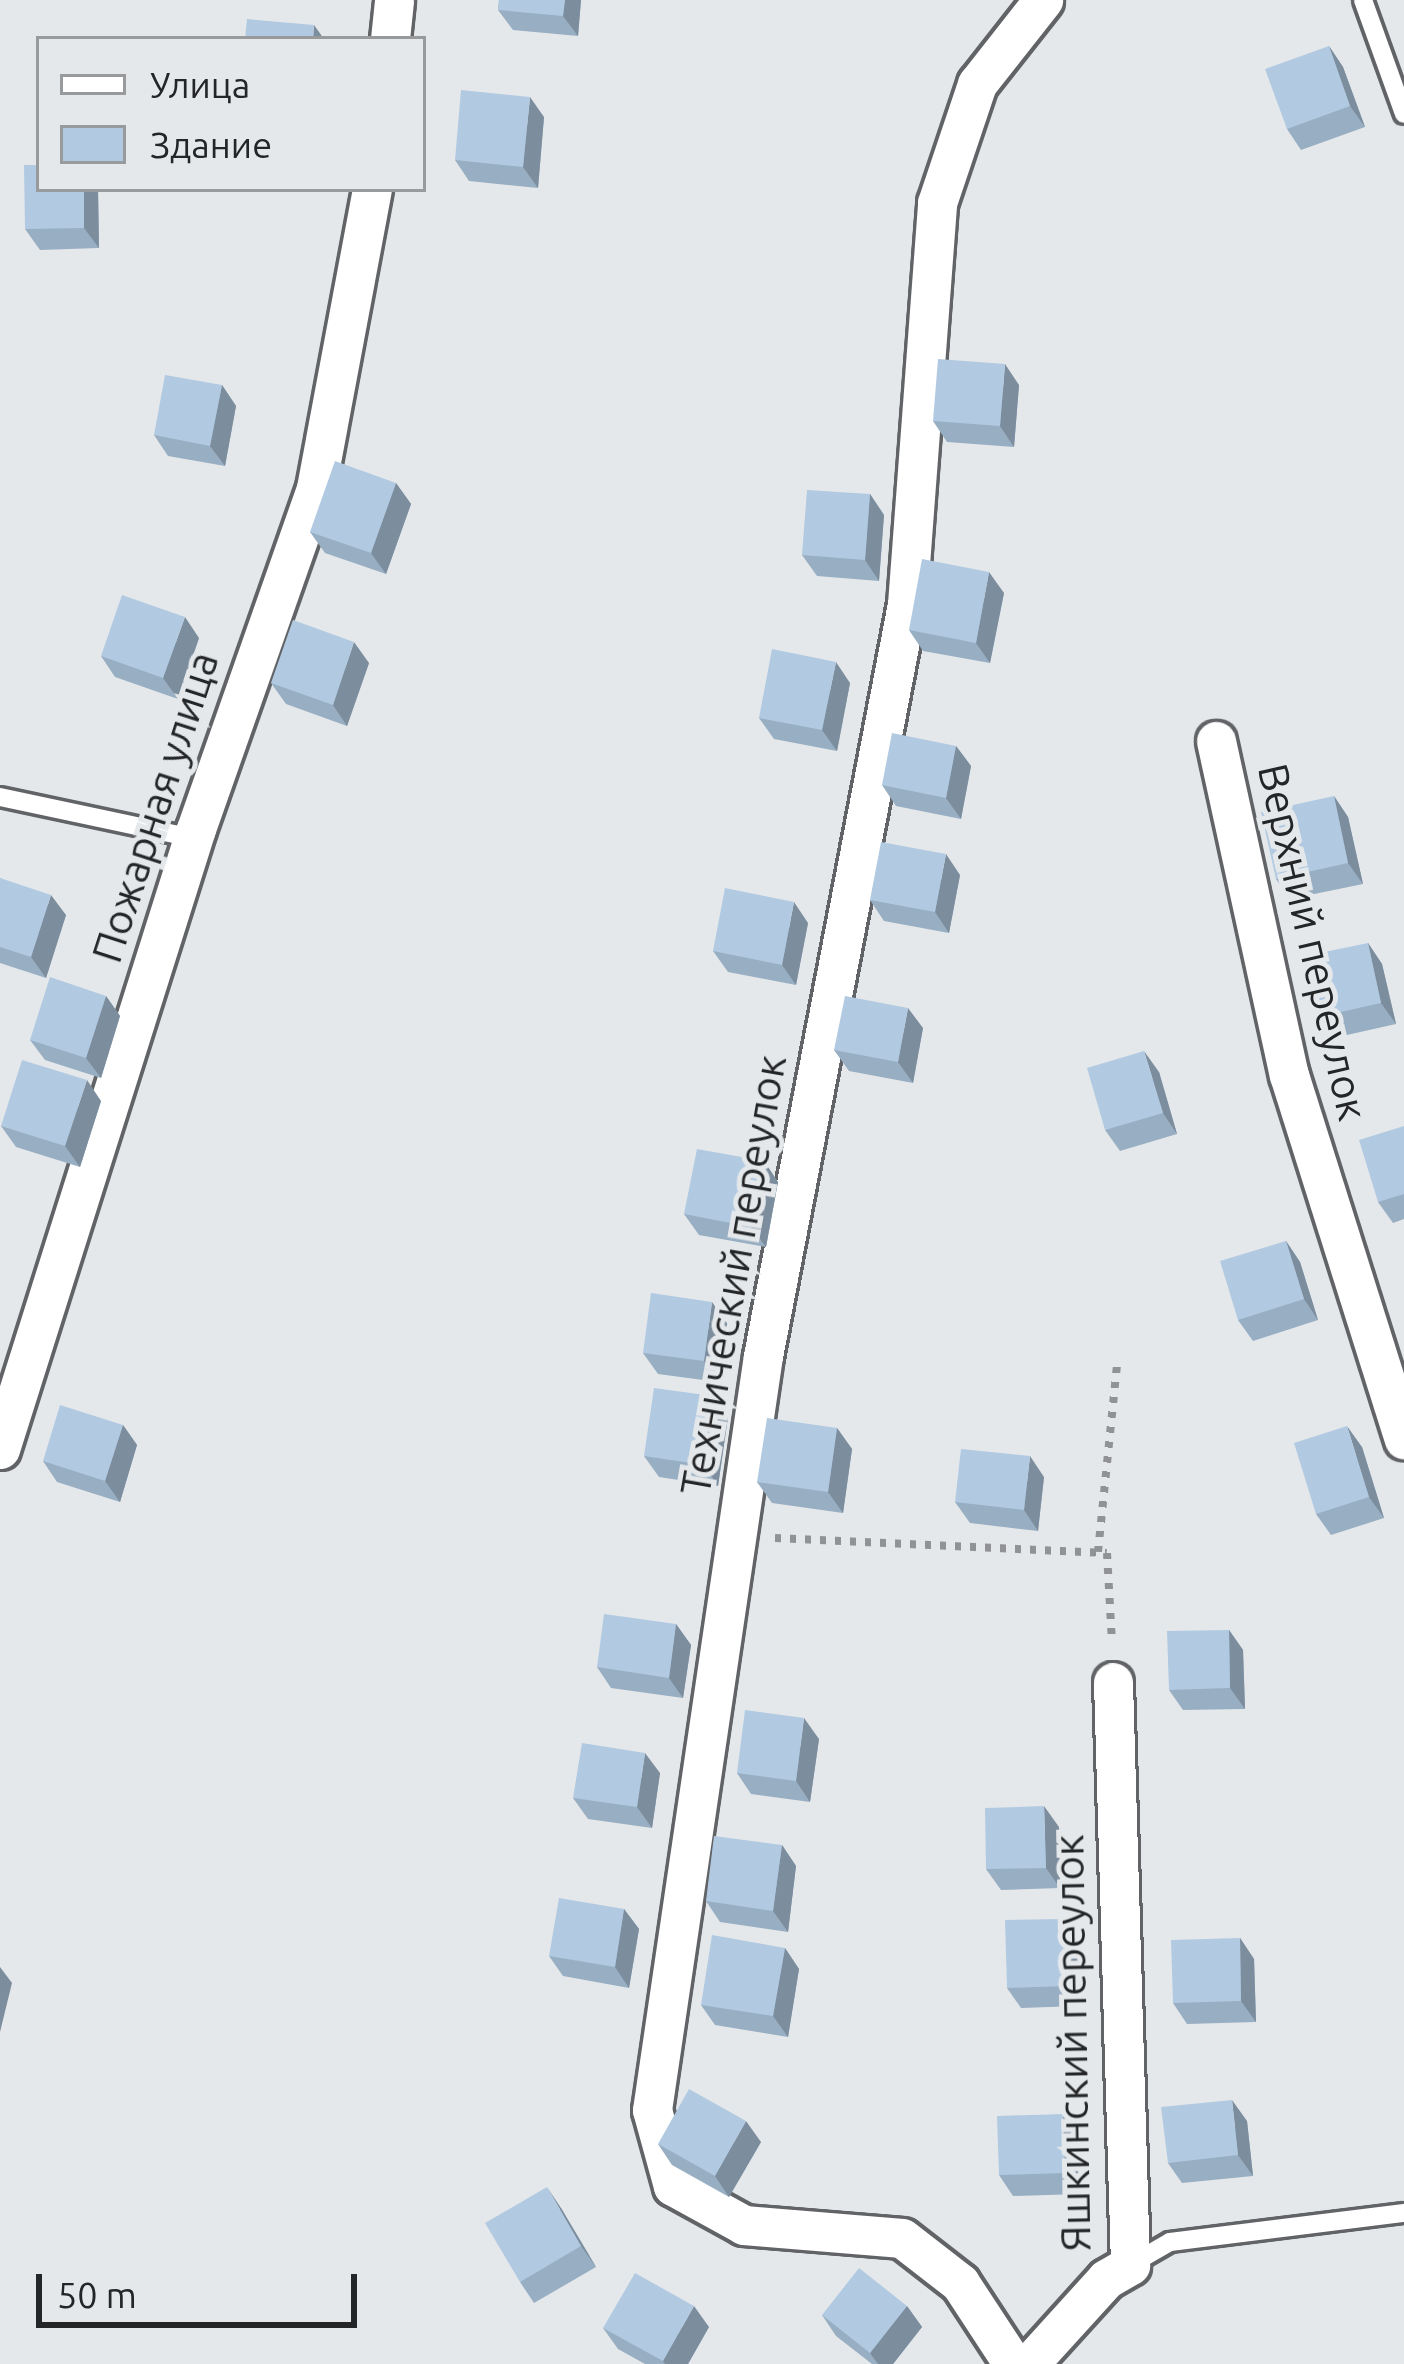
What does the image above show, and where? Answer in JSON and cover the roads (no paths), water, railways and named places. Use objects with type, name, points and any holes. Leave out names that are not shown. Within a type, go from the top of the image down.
[{"type":"street","points":[[390,36],[394,0]]},
{"type":"street","name":"Технический переулок","points":[[1013,2364],[960,2283],[902,2238],[744,2225],[674,2186],[652,2110],[763,1356],[907,604],[938,203],[977,84],[1043,0]]},
{"type":"street","name":"Пожарная улица","points":[[0,1449],[193,838],[316,488],[371,192]]},
{"type":"street","name":"Верхний переулок","points":[[1216,741],[1289,1075],[1404,1439]]},
{"type":"street","name":"Яшкинский переулок","points":[[1029,2364],[1106,2279],[1130,2265],[1113,1682]]},
{"type":"lane","points":[[1363,0],[1404,114]]},
{"type":"lane","points":[[0,797],[193,838]]},
{"type":"lane","points":[[1130,2265],[1170,2242],[1404,2213]]}]
